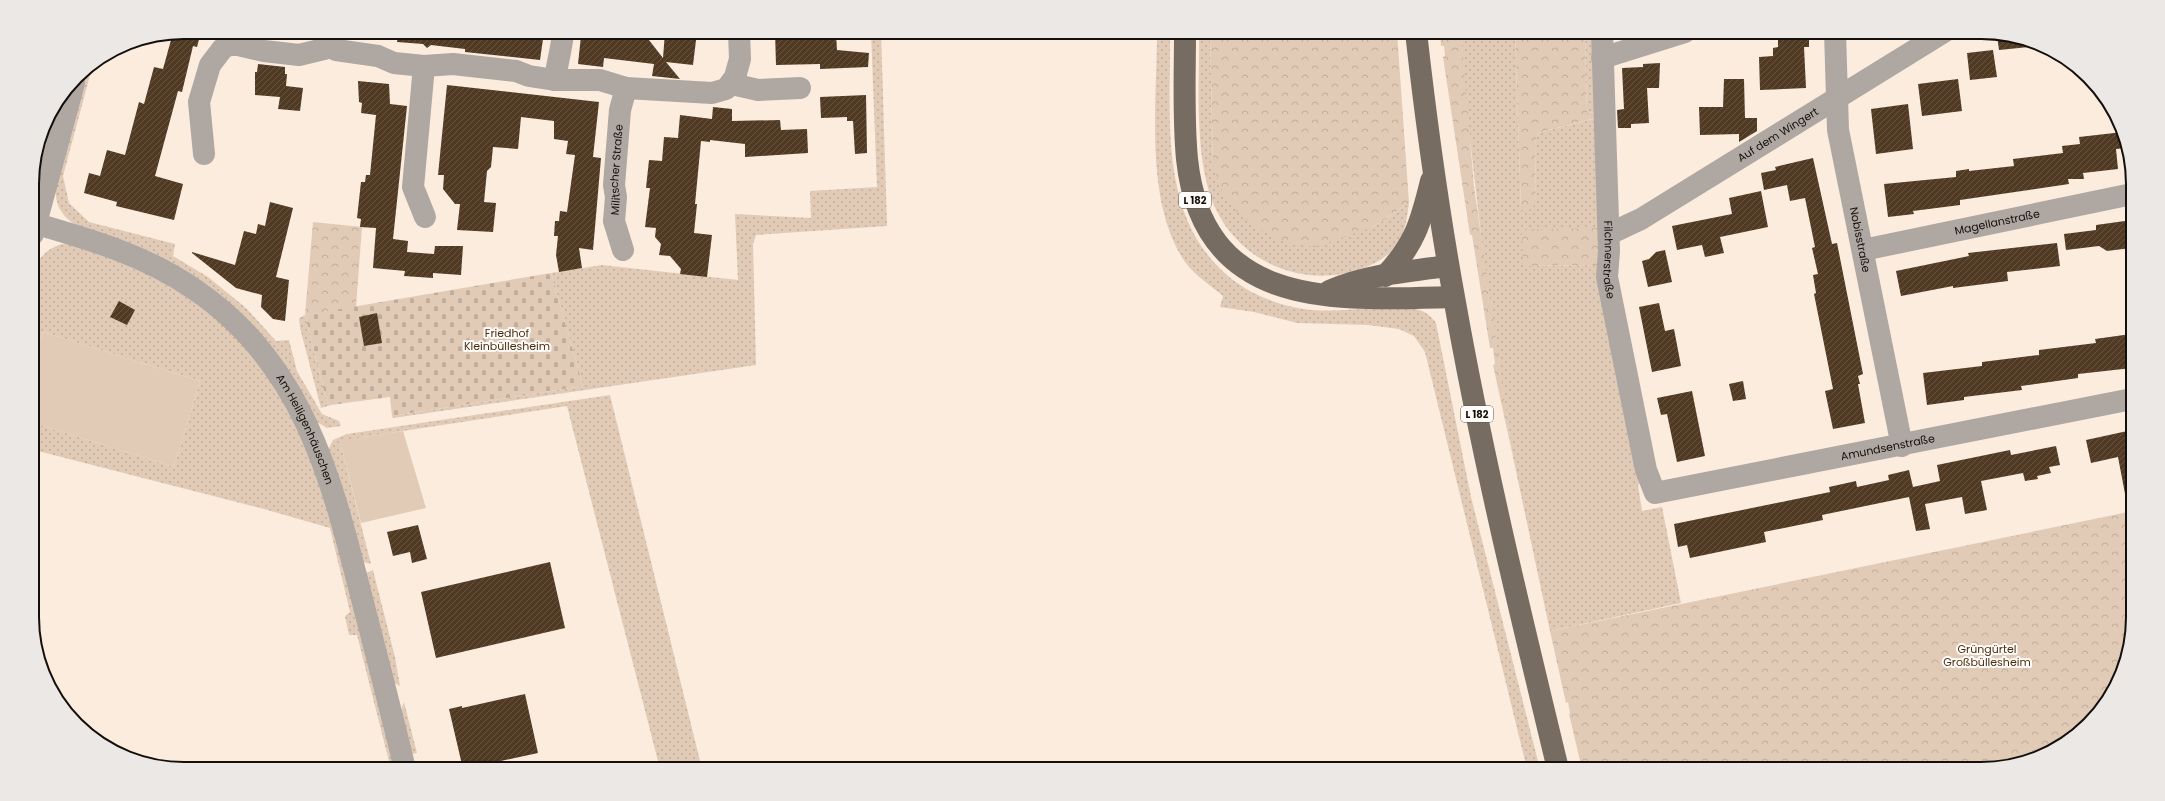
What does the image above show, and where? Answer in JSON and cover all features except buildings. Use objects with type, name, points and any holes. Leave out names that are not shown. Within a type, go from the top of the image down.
[{"type":"main road","name":"L 182","points":[[1185,39],[1187,159],[1193,193],[1203,220],[1210,233],[1227,253],[1249,271],[1284,288],[1348,297],[1453,297]]},
{"type":"main road","name":"L 182","points":[[1417,39],[1434,170],[1453,297],[1508,562],[1556,762]]},
{"type":"main road","name":"L 182","points":[[1385,276],[1404,255],[1414,239],[1423,213],[1434,170]]},
{"type":"main road","name":"L 182","points":[[1323,293],[1343,285],[1385,276],[1448,266]]},
{"type":"street","points":[[555,80],[557,60],[562,39]]},
{"type":"street","points":[[204,154],[199,102],[210,65],[224,48],[230,45],[299,55],[333,43],[378,56],[394,63],[424,66],[453,64],[516,71],[529,76],[555,80],[592,79],[626,88],[712,93],[726,89],[732,84],[740,59],[739,39]]},
{"type":"street","name":"Filchnerstraße","points":[[1602,39],[1608,234],[1607,277],[1646,470],[1651,482]]},
{"type":"street","points":[[1602,58],[1663,39]]},
{"type":"street","name":"Nobisstraße","points":[[1835,39],[1838,130],[1902,446]]},
{"type":"street","name":"Auf dem Wingert","points":[[1608,234],[1641,219],[1933,39]]},
{"type":"street","points":[[424,66],[413,186],[425,217]]},
{"type":"street","points":[[732,84],[758,90],[800,88]]},
{"type":"street","name":"Militscher Straße","points":[[623,250],[614,221],[616,197],[614,185],[620,110],[626,88]]},
{"type":"street","points":[[39,209],[71,93]]},
{"type":"street","name":"Magellanstraße","points":[[1863,250],[2126,195]]},
{"type":"street","name":"Am Heiligenhäuschen","points":[[39,228],[122,250],[157,267],[193,288],[240,327],[277,371],[305,418],[328,474],[343,524],[403,762]]},
{"type":"street","name":"Amundsenstraße","points":[[1651,482],[1655,493],[1902,446],[2126,400]]},
{"type":"green space","points":[[871,39],[881,39],[887,226],[756,235],[753,244],[756,365],[393,418],[392,416],[583,386],[551,273],[602,265],[738,280],[735,214],[811,218],[810,191],[877,187]]},
{"type":"green space","points":[[1157,39],[1170,39],[1170,133],[1173,166],[1180,198],[1191,228],[1209,256],[1233,280],[1260,296],[1280,304],[1301,309],[1414,309],[1426,313],[1436,323],[1471,497],[1538,762],[1525,762],[1425,352],[1414,336],[1399,329],[1368,325],[1297,323],[1254,312],[1220,307],[1223,296],[1194,272],[1184,261],[1169,230],[1157,175],[1155,116]]},
{"type":"green space","points":[[1199,39],[1210,39],[1213,165],[1371,228],[1409,203],[1406,224],[1397,244],[1380,260],[1358,270],[1338,275],[1318,276],[1280,268],[1262,259],[1246,248],[1232,234],[1220,217],[1211,197],[1201,152]]},
{"type":"green space","points":[[1210,39],[1397,39],[1409,203],[1371,228],[1315,247],[1280,241],[1256,227],[1233,208],[1222,191],[1213,165]]},
{"type":"green space","points":[[1440,39],[1462,39],[1474,186],[1513,457],[1493,365],[1495,364],[1493,348],[1490,348],[1472,235],[1470,235],[1443,57],[1445,56],[1444,46],[1441,46]]},
{"type":"green space","points":[[1461,39],[1515,39],[1521,210],[1536,203],[1535,144],[1538,133],[1600,117],[1603,228],[1523,266],[1600,265],[1640,483],[1638,485],[1642,511],[1662,507],[1681,603],[1550,631],[1513,457],[1485,269],[1465,96]]},
{"type":"green space","points":[[1515,39],[1585,39],[1587,113],[1599,112],[1599,117],[1538,133],[1535,144],[1536,203],[1530,210],[1521,210]]},
{"type":"green space","points":[[1585,39],[1597,39],[1599,112],[1587,113]]},
{"type":"green space","points":[[91,73],[63,176],[69,203],[89,222],[175,244],[173,256],[208,277],[246,308],[276,341],[289,340],[297,371],[322,414],[339,421],[341,426],[327,428],[317,422],[260,336],[68,219],[60,210],[56,199],[56,179],[84,78]]},
{"type":"green space","points":[[54,120],[39,172],[44,146]]},
{"type":"green space","points":[[313,222],[362,227],[356,307],[305,315]]},
{"type":"green space","points":[[1603,228],[1600,265],[1523,266],[1522,230]]},
{"type":"green space","points":[[62,244],[78,244],[169,283],[224,323],[275,384],[319,475],[395,762],[389,762],[357,635],[349,635],[345,616],[350,612],[330,528],[264,509],[39,451],[39,425],[174,467],[200,381],[43,332],[39,344],[39,260],[52,248]]},
{"type":"green space","name":"Friedhof Kleinbüllesheim","points":[[551,273],[583,386],[392,416],[390,397],[331,405],[326,399],[305,315]]},
{"type":"green space","points":[[305,315],[326,399],[331,405],[321,408],[300,328],[299,318]]},
{"type":"green space","points":[[43,332],[200,381],[174,467],[39,425],[39,344]]},
{"type":"green space","points":[[610,395],[700,762],[658,762],[567,406],[363,437],[340,442],[371,564],[363,562],[328,450],[333,440],[347,434]]},
{"type":"green space","points":[[403,431],[426,508],[361,523],[340,442],[350,439]]},
{"type":"green space","name":"Grüngürtel Großbüllesheim","points":[[2126,512],[2126,627],[2121,655],[2115,673],[2102,698],[2084,720],[2077,726],[2054,743],[2037,751],[2010,759],[1991,762],[1580,762],[1569,714],[1568,702],[1566,703],[1550,631]]},
{"type":"green space","points":[[373,570],[395,657],[400,686],[393,682],[366,573]]},
{"type":"green space","points":[[404,702],[417,753],[411,754],[400,714]]}]
